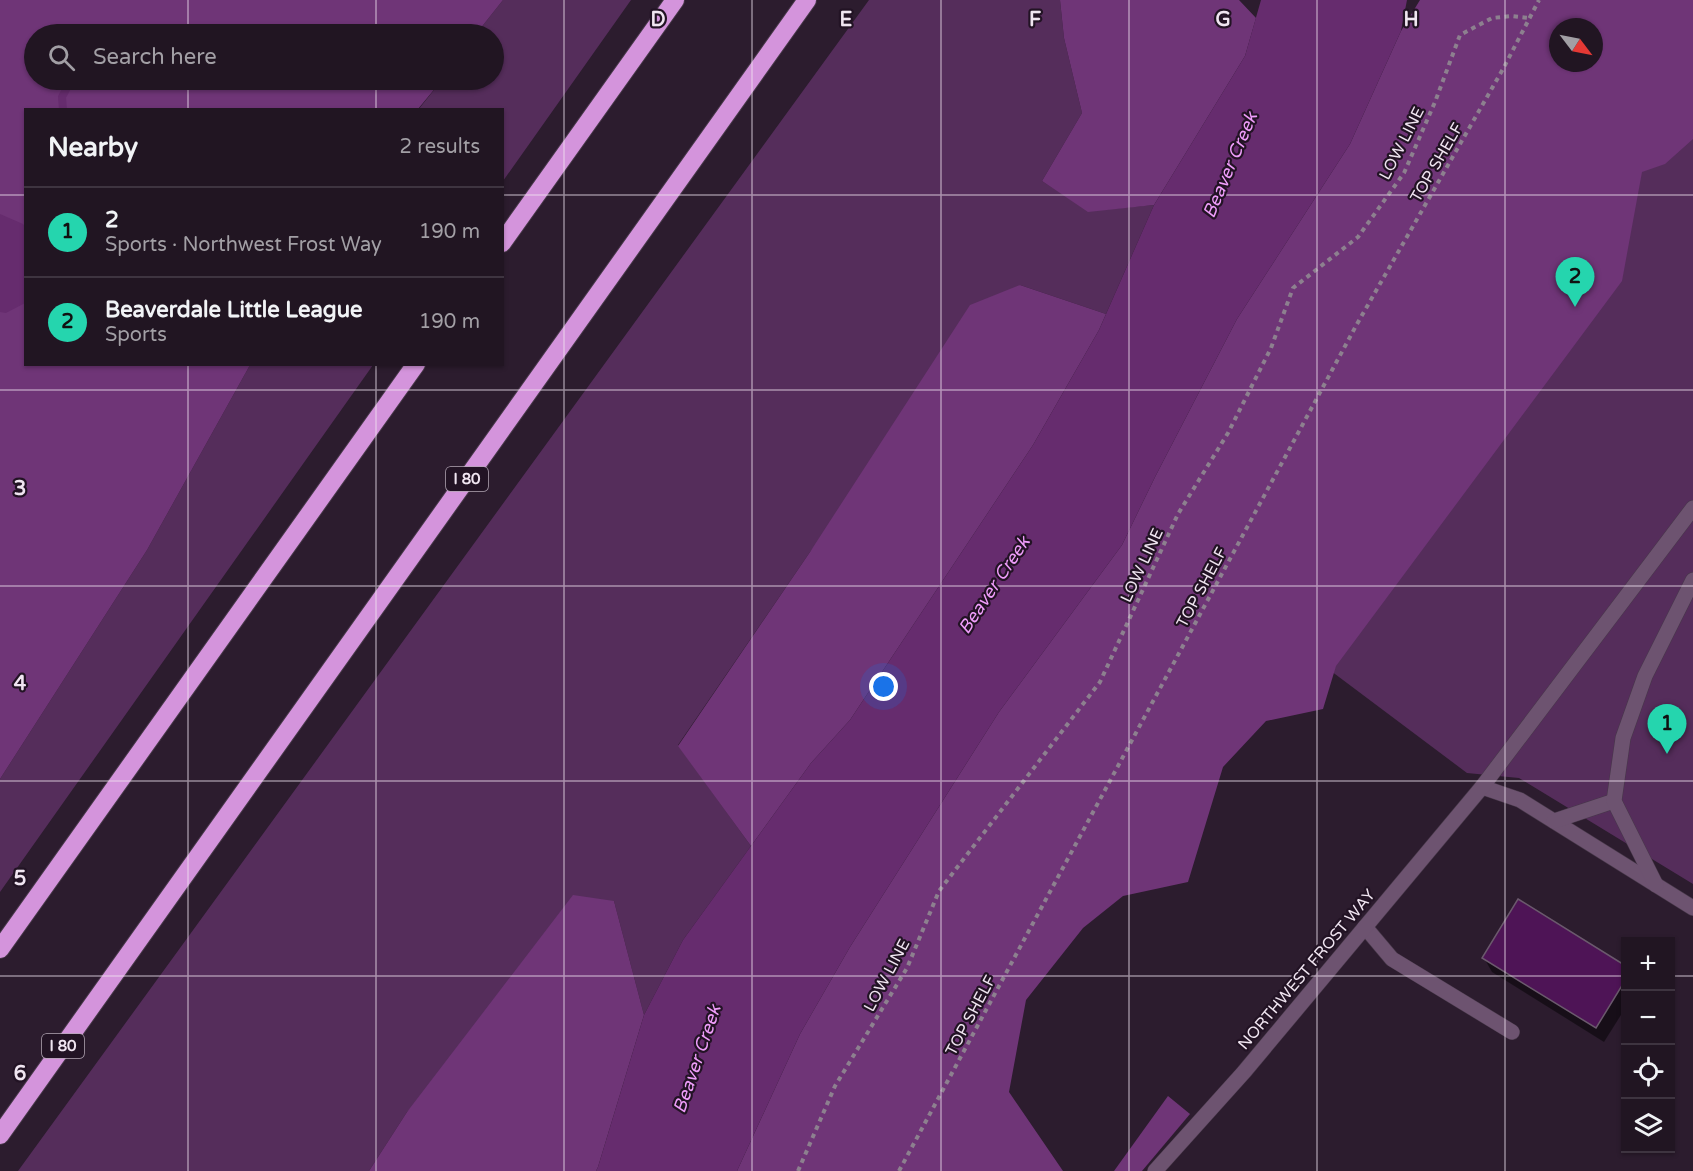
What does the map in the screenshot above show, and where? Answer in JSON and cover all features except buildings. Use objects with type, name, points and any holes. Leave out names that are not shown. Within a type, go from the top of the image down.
[{"type":"highway","points":[[504,240],[675,0]]},
{"type":"highway","name":"I 80","points":[[0,1135],[807,0]]},
{"type":"highway","points":[[0,949],[415,366]]},
{"type":"street","name":"NORTHWEST FROST WAY","points":[[1155,1171],[1244,1072],[1482,787],[1693,508]]},
{"type":"street","points":[[1656,885],[1614,801],[1623,738],[1645,676],[1693,580]]},
{"type":"street","points":[[1482,787],[1520,800],[1693,908]]},
{"type":"street","points":[[1554,821],[1614,801]]},
{"type":"street","points":[[1365,927],[1392,959],[1512,1032]]},
{"type":"path","name":"TOP SHELF","points":[[899,1171],[1357,324],[1503,69],[1539,0]]},
{"type":"path","name":"LOW LINE","points":[[798,1171],[835,1086],[908,968],[939,891],[1100,682],[1178,514],[1228,433],[1271,348],[1293,288],[1358,237],[1404,172],[1435,102],[1460,35],[1492,18],[1511,16],[1529,18]]},
{"type":"shaded area","points":[[0,0],[503,0],[484,24],[24,24],[24,90],[434,90],[419,108],[24,108],[24,366],[249,366],[147,550],[0,779]]},
{"type":"shaded area","points":[[503,0],[631,0],[504,180],[504,108],[420,108],[434,90],[504,90],[504,24],[484,24]]},
{"type":"shaded area","points":[[869,0],[1060,0],[1064,38],[1082,113],[1042,181],[1088,211],[1154,205],[1106,314],[1020,285],[810,552],[678,745],[751,846],[683,940],[644,1015],[614,901],[407,1112],[369,1171],[18,1171]]},
{"type":"shaded area","points":[[1060,0],[1239,0],[1256,18],[1245,56],[1154,205],[1088,212],[1042,181],[1082,113],[1064,38]]},
{"type":"shaded area","points":[[1420,0],[1693,0],[1693,139],[1665,164],[1642,172],[1622,281],[1336,666],[1323,709],[1266,721],[1223,767],[1188,882],[1123,896],[1083,928],[1026,1000],[1009,1092],[1063,1171],[737,1171],[800,1034],[850,947],[999,712],[1122,545],[1237,319],[1350,144],[1401,31]]},
{"type":"shaded area","points":[[1693,0],[1693,884],[1519,778],[1467,773],[1255,614]]},
{"type":"shaded area","points":[[1020,285],[1106,314],[1033,445],[850,720],[811,763],[751,846],[678,746],[810,552],[970,305]]},
{"type":"shaded area","points":[[249,366],[372,366],[0,892],[0,779],[147,550]]},
{"type":"shaded area","points":[[573,895],[614,901],[644,1015],[596,1171],[369,1171],[407,1112]]},
{"type":"shaded area","points":[[1168,1096],[1190,1114],[1142,1171],[1114,1171]]},
{"type":"water","name":"Beaver Creek","points":[[1261,0],[1407,0],[1401,31],[1350,144],[1237,319],[1122,545],[999,712],[850,947],[800,1034],[737,1171],[596,1171],[644,1015],[683,940],[811,763],[850,720],[1033,445],[1099,330],[1154,205],[1245,56]]},
{"type":"water","points":[[0,214],[24,226],[24,304],[6,313],[0,312]]},
{"type":"waterway","points":[[63,108],[62,97],[66,90]]},
{"type":"place","name":"Beaverdale Little League","points":[[1575,307]]},
{"type":"place","name":"2","points":[[1667,754]]}]
